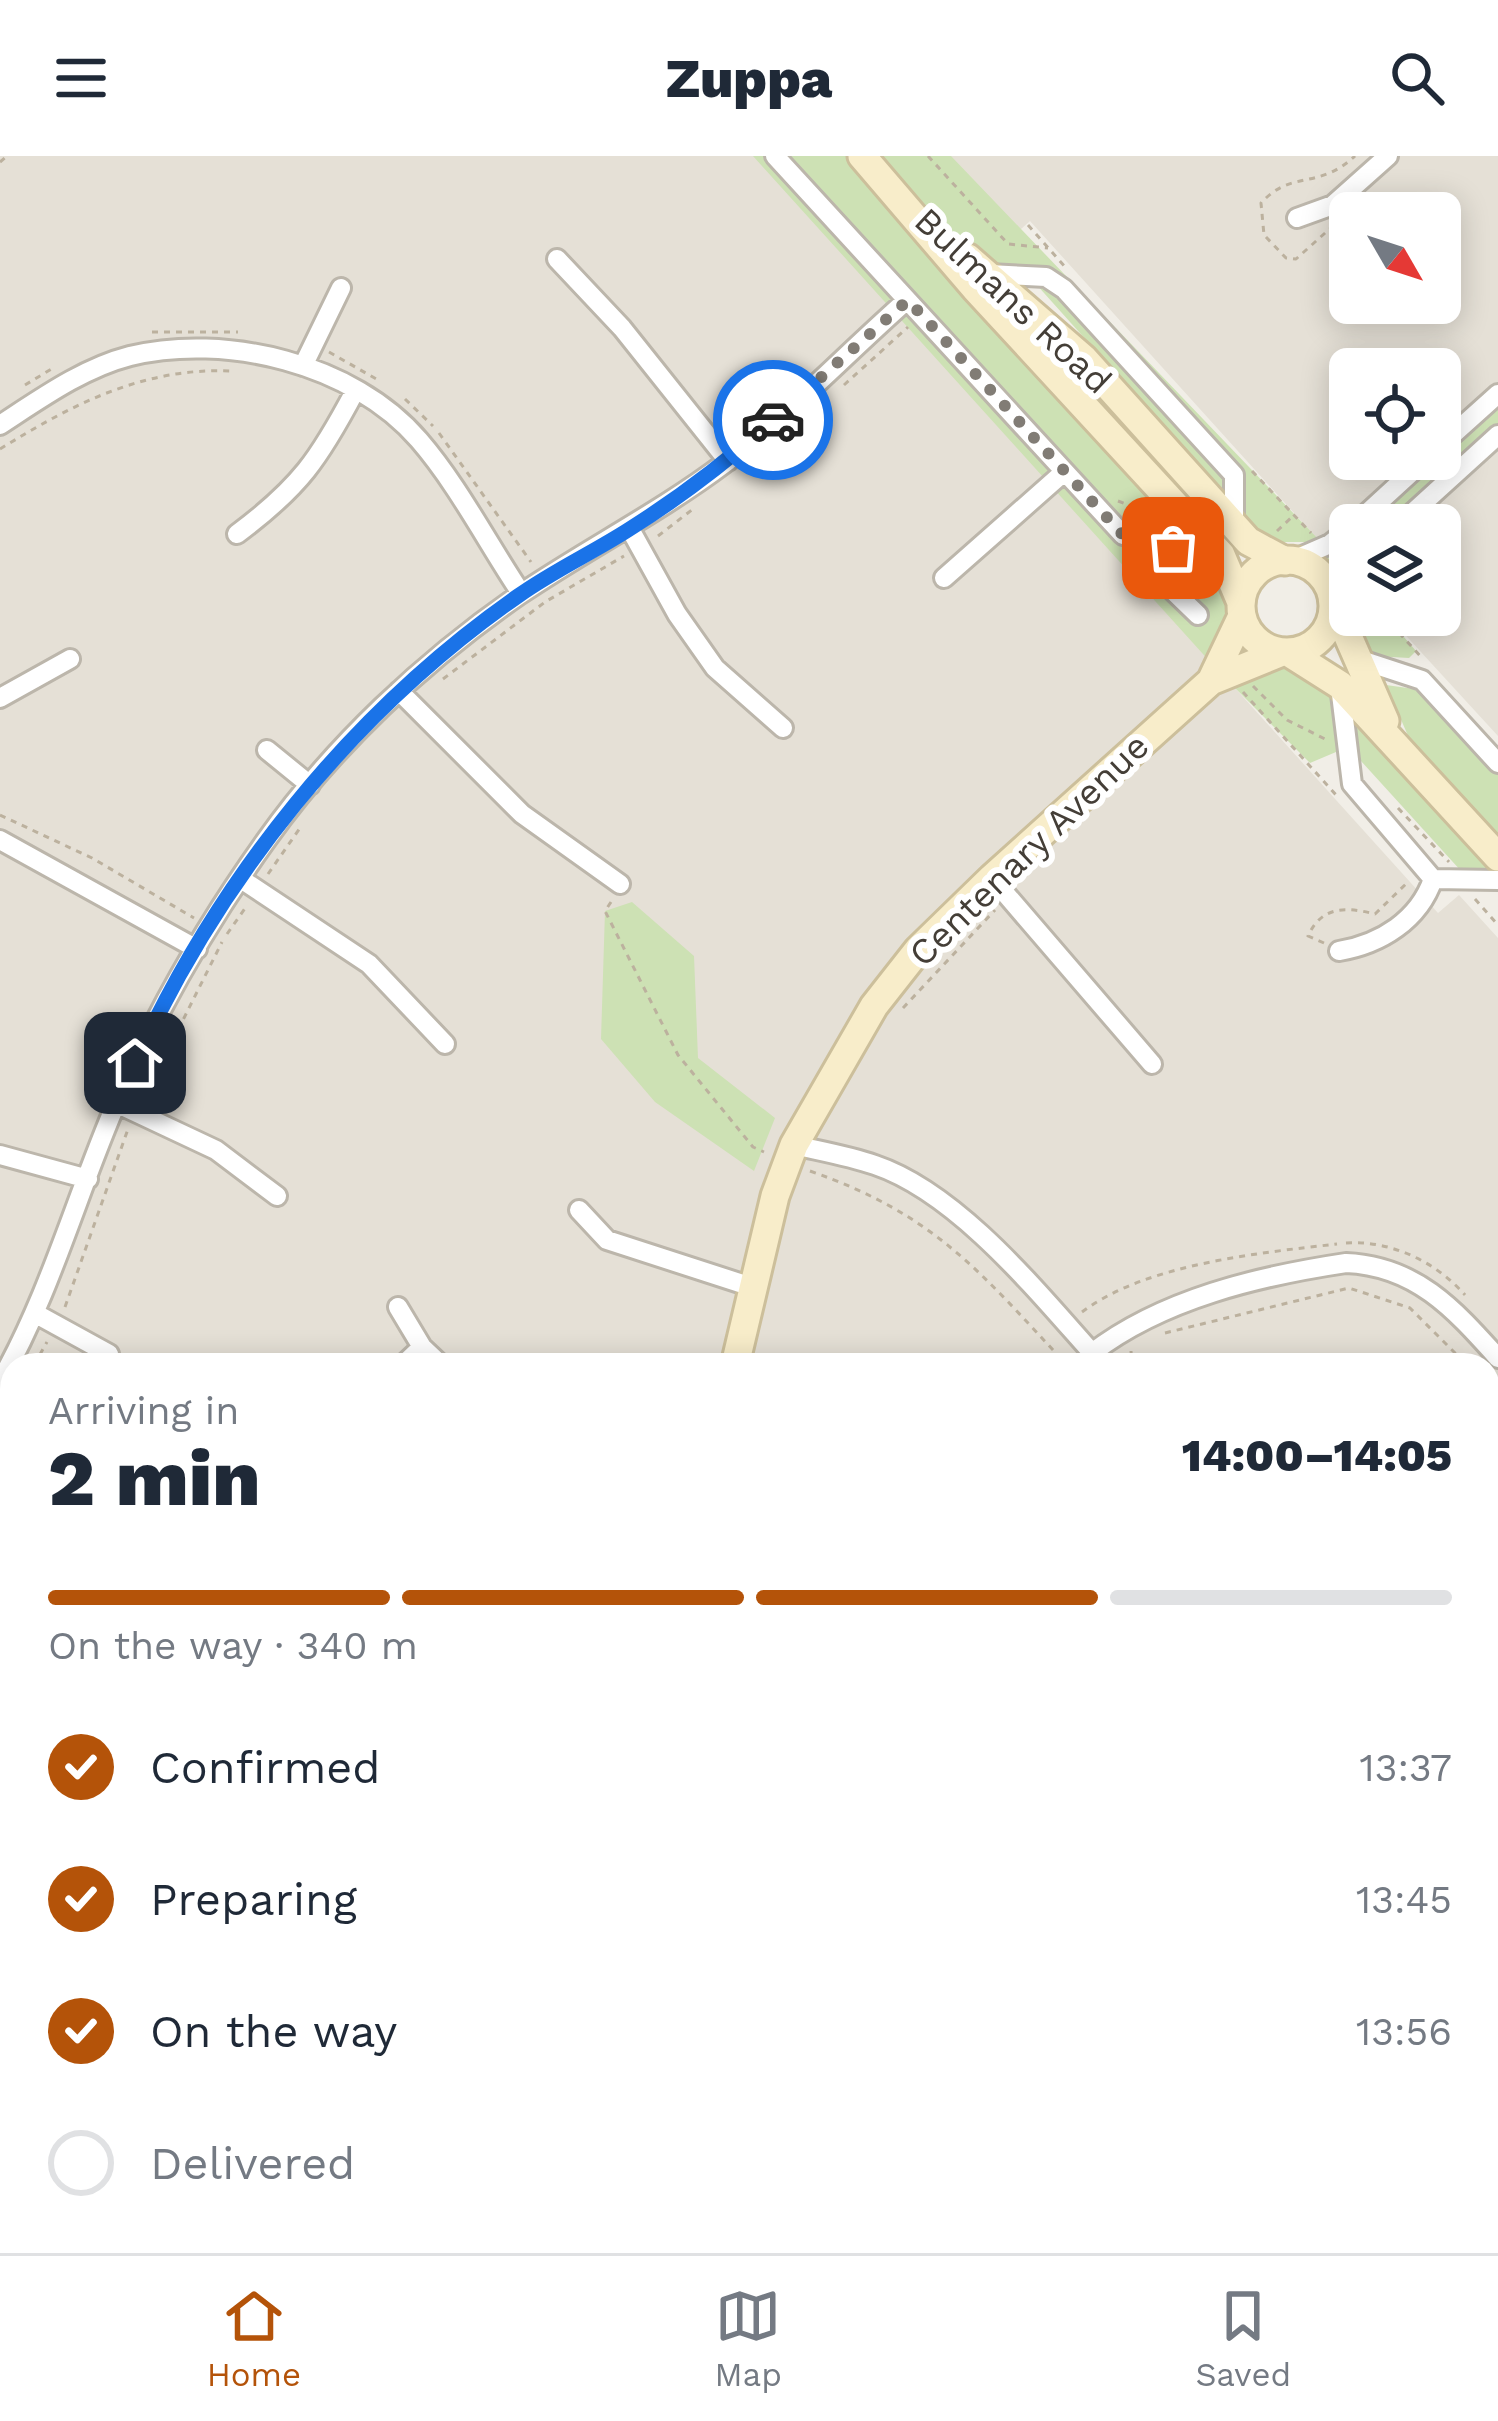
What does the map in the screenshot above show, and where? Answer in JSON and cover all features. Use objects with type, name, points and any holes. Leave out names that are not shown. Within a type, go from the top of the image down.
[{"type":"street","points":[[775,156],[1123,535],[1143,542],[1212,545]]},
{"type":"street","name":"Bulmans Road","points":[[862,156],[975,288],[1212,545],[1241,609]]},
{"type":"street","points":[[1297,218],[1333,206],[1388,156]]},
{"type":"street","name":"Bulmans Road","points":[[894,191],[1084,358],[1259,550],[1288,561]]},
{"type":"street","points":[[557,259],[622,328],[728,461]]},
{"type":"street","points":[[308,357],[341,288]]},
{"type":"street","points":[[17,1353],[38,1316],[116,1103],[189,944],[249,884],[310,785],[517,588],[635,538],[908,300]]},
{"type":"street","points":[[0,425],[78,377],[126,357],[176,348],[308,357],[419,440],[517,588]]},
{"type":"street","points":[[238,534],[291,494],[321,454],[355,391]]},
{"type":"street","points":[[1461,427],[1498,394]]},
{"type":"street","points":[[1422,504],[1497,436],[1477,413]]},
{"type":"street","points":[[944,578],[1064,472]]},
{"type":"street","points":[[1377,504],[1403,480]]},
{"type":"street","points":[[635,538],[716,668],[783,728]]},
{"type":"street","points":[[1143,542],[1163,564],[1168,586],[1198,614]]},
{"type":"street","points":[[1163,564],[1178,543]]},
{"type":"street","points":[[1329,544],[1255,572],[1241,609],[1256,641],[1285,652],[1340,686],[1498,857]]},
{"type":"street","points":[[1288,561],[1319,575],[1329,593]]},
{"type":"street","name":"Centenary Avenue","points":[[1219,688],[1241,609]]},
{"type":"street","points":[[1285,652],[1315,641],[1329,618]]},
{"type":"street","points":[[1349,636],[1405,755]]},
{"type":"street","name":"Centenary Avenue","points":[[738,1353],[752,1287],[797,1160],[874,1006],[918,950],[1000,887],[1219,688],[1285,652]]},
{"type":"street","points":[[1358,658],[1422,680],[1498,764]]},
{"type":"street","points":[[0,698],[70,659]]},
{"type":"street","points":[[1340,686],[1352,784],[1433,879],[1498,880]]},
{"type":"street","points":[[406,698],[521,814],[620,884]]},
{"type":"street","points":[[267,750],[310,785]]},
{"type":"street","points":[[0,840],[189,944]]},
{"type":"street","points":[[1339,950],[1386,937],[1425,900],[1433,879]]},
{"type":"street","points":[[249,884],[369,964],[410,1001],[445,1044]]},
{"type":"street","points":[[1000,887],[1152,1064]]},
{"type":"street","points":[[116,1103],[216,1150],[277,1196]]},
{"type":"street","points":[[0,1155],[88,1179]]},
{"type":"street","points":[[797,1160],[879,1166],[947,1208],[1006,1260],[1092,1353]]},
{"type":"street","points":[[579,1210],[607,1240],[752,1287]]},
{"type":"street","points":[[1101,1353],[1109,1340],[1160,1310],[1318,1268],[1372,1264],[1427,1286],[1493,1353]]},
{"type":"street","points":[[398,1307],[428,1353]]},
{"type":"street","points":[[38,1316],[108,1353]]},
{"type":"street","points":[[416,1353],[422,1347]]},
{"type":"path","points":[[0,162],[8,156]]},
{"type":"path","points":[[928,156],[1008,244],[1048,248],[1028,226]]},
{"type":"path","points":[[841,388],[910,326]]},
{"type":"path","points":[[146,334],[190,328],[246,334]]},
{"type":"path","points":[[308,357],[332,353],[381,382]]},
{"type":"path","points":[[16,391],[68,361]]},
{"type":"path","points":[[0,449],[124,382],[202,369],[239,371]]},
{"type":"path","points":[[400,396],[420,410],[473,474],[535,568],[517,588]]},
{"type":"path","points":[[406,698],[635,538],[706,500]]},
{"type":"path","points":[[1219,688],[1242,691],[1339,798]]},
{"type":"path","points":[[0,815],[92,858],[194,918],[189,944]]},
{"type":"path","points":[[41,1353],[56,1325],[136,1112],[249,884],[305,821]]},
{"type":"path","points":[[1339,950],[1308,935],[1312,926],[1347,907],[1382,911],[1409,882],[1397,865]]},
{"type":"path","points":[[620,884],[605,911],[678,1055],[753,1147],[797,1160],[899,1207],[937,1232],[985,1274],[1056,1353]]},
{"type":"path","points":[[900,1011],[1000,887]]},
{"type":"path","points":[[1156,1336],[1209,1318],[1349,1288],[1409,1308],[1454,1353]]},
{"type":"path","points":[[1076,1316],[1123,1353]]},
{"type":"path","points":[[1131,1353],[1138,1342]]},
{"type":"shaded area","points":[[0,156],[755,156],[1438,913],[1459,895],[1498,938],[1498,1353],[0,1353]]},
{"type":"shaded area","points":[[933,156],[1498,156],[1498,736],[1406,636],[1461,636],[1461,504],[1329,504],[1329,552],[1030,221],[1010,239]]},
{"type":"green space","points":[[753,156],[857,156],[1210,550],[1244,641],[1212,664]]},
{"type":"green space","points":[[862,156],[951,156],[1321,542],[1277,542],[1253,526],[1018,264],[984,273]]},
{"type":"green space","points":[[1498,404],[1498,428],[1461,461],[1461,438]]},
{"type":"green space","points":[[1414,480],[1440,480],[1413,504],[1388,504]]},
{"type":"green space","points":[[1329,557],[1329,580],[1313,563]]},
{"type":"green space","points":[[1403,636],[1416,651],[1409,658],[1374,656],[1359,637]]},
{"type":"green space","points":[[1290,666],[1321,675],[1493,869],[1462,872],[1361,761],[1336,752],[1310,763],[1232,685],[1267,667]]},
{"type":"green space","points":[[1386,685],[1422,690],[1498,773],[1498,835],[1409,738]]},
{"type":"green space","points":[[632,902],[694,956],[698,1058],[775,1118],[754,1171],[655,1102],[601,1039],[605,911]]},
{"type":"way so far","points":[[773,420],[908,300],[1123,535],[1151,547],[1163,564],[1173,548]]},
{"type":"route","points":[[135,1063],[153,1022],[268,838],[351,739],[439,655],[521,593],[630,529],[728,461],[773,420]]}]
